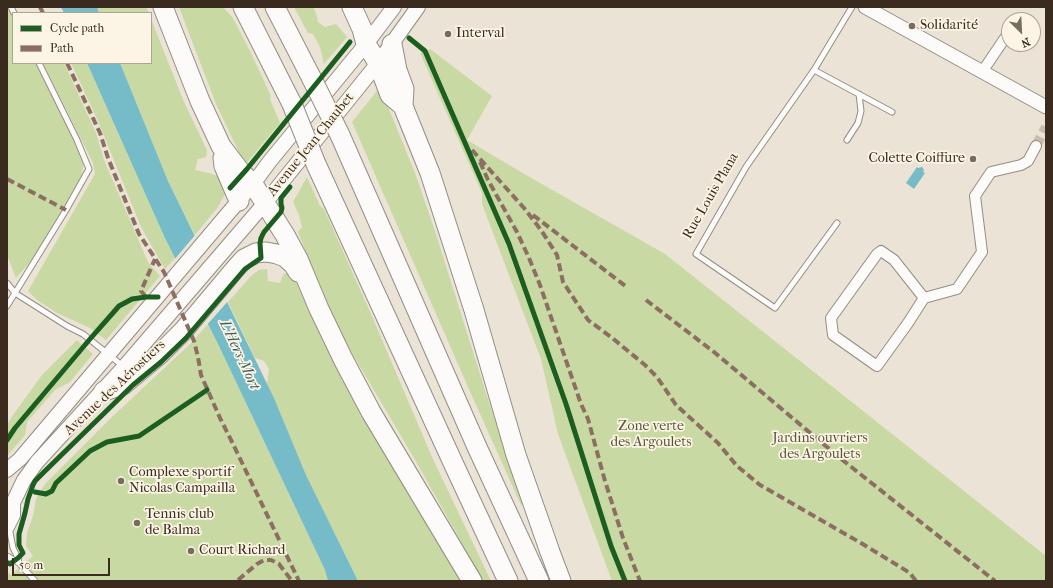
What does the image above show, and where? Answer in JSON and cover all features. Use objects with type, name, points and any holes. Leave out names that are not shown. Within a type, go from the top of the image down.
[{"type":"highway","points":[[163,7],[200,101],[221,146],[240,171],[253,184],[285,236],[298,259],[319,309],[343,359],[371,412],[472,581]]},
{"type":"highway","points":[[243,7],[292,104],[316,164],[454,467],[508,581]]},
{"type":"highway","points":[[274,7],[340,135],[476,447],[539,581]]},
{"type":"highway","points":[[352,7],[362,29],[366,44],[378,63],[390,95],[403,106]]},
{"type":"highway","points":[[392,44],[397,70],[404,89],[403,106],[430,173],[474,310],[516,455],[561,581]]},
{"type":"highway","points":[[221,146],[224,166],[239,201]]},
{"type":"highway","points":[[104,391],[123,385],[159,354],[183,331],[244,260],[256,253],[270,252],[277,254],[285,257],[293,264],[319,309]]},
{"type":"main road","name":"Avenue Jean Chaubet","points":[[190,258],[253,184],[394,7]]},
{"type":"main road","name":"Avenue Jean Chaubet","points":[[200,279],[265,203],[378,63],[418,7]]},
{"type":"main road","name":"Avenue des Aérostiers","points":[[7,470],[20,459],[190,258]]},
{"type":"main road","name":"Avenue des Aérostiers","points":[[8,526],[13,515],[10,497],[37,462],[104,391],[200,279]]},
{"type":"street","points":[[865,7],[1046,107]]},
{"type":"street","points":[[982,72],[1001,44]]},
{"type":"street","points":[[924,298],[894,260],[881,251],[877,254],[831,318],[832,335],[878,366],[908,324],[924,298],[957,289],[982,252],[974,196],[991,172],[1021,165],[1028,161],[1036,146]]},
{"type":"lane","name":"Rue Louis Plana","points":[[837,223],[775,308],[696,254],[746,167],[814,70],[852,7]]},
{"type":"lane","points":[[7,306],[66,210],[89,169],[77,140],[39,64]]},
{"type":"lane","points":[[814,70],[892,112]]},
{"type":"lane","points":[[847,140],[858,123],[861,111],[858,94]]},
{"type":"lane","points":[[7,283],[15,293],[67,326],[83,334],[109,354],[124,368]]},
{"type":"lane","points":[[8,526],[13,548],[20,563],[35,581]]},
{"type":"lane","points":[[7,556],[20,563]]},
{"type":"green space","points":[[8,7],[12,14],[12,64],[36,64],[84,159],[81,182],[31,261],[16,278],[7,255]]},
{"type":"green space","points":[[97,7],[146,7],[148,12],[99,12]]},
{"type":"green space","points":[[179,7],[223,7],[233,18],[271,96],[270,99],[280,123],[245,165],[216,104]]},
{"type":"green space","points":[[294,7],[313,7],[318,22],[325,27],[336,24],[347,37],[324,64],[320,47],[313,34],[308,33]]},
{"type":"green space","points":[[152,22],[184,102],[207,150],[206,157],[198,159],[195,170],[220,177],[225,185],[225,194],[218,207],[195,235],[168,181],[120,64],[152,64]]},
{"type":"green space","name":"Zone verte des Argoulets","points":[[430,49],[492,96],[467,140],[665,254],[1046,556],[1046,581],[612,581],[558,434],[541,359],[482,204],[482,193],[420,53]]},
{"type":"green space","points":[[44,64],[64,64],[96,133],[104,160],[148,262],[160,276],[106,340],[90,328],[57,313],[37,300],[28,291],[95,174],[93,163]]},
{"type":"green space","points":[[71,64],[87,64],[175,258],[165,269],[141,227],[98,121]]},
{"type":"green space","points":[[380,87],[415,173],[435,231],[498,429],[526,503],[521,505],[352,122]]},
{"type":"green space","points":[[307,177],[320,206],[324,209],[371,314],[432,457],[491,581],[481,581],[462,549],[464,547],[352,353],[336,322],[298,232],[302,227],[299,215],[293,202]]},
{"type":"green space","points":[[267,269],[268,281],[280,283],[283,275],[286,273],[295,280],[320,334],[342,376],[462,581],[358,581],[306,475],[267,383],[269,369],[264,361],[255,358],[228,302],[252,275],[259,270]]},
{"type":"green space","points":[[208,324],[325,570],[328,581],[7,581],[7,572],[11,575],[33,556],[26,546],[27,533],[33,516],[36,499],[45,484],[112,417],[189,345]]},
{"type":"green space","points":[[77,340],[82,345],[7,435],[7,425],[42,375]]},
{"type":"green space","points":[[86,348],[93,354],[70,382],[55,390],[27,422],[25,435],[7,456],[7,444],[19,426]]},
{"type":"water","points":[[61,7],[97,7],[99,12],[64,12]]},
{"type":"water","name":"L'Hers-Mort","points":[[87,64],[120,64],[168,181],[274,398],[306,475],[358,581],[328,581],[325,570],[219,346],[164,236]]},
{"type":"water","points":[[917,167],[922,167],[924,170],[923,172],[925,173],[914,189],[906,183]]},
{"type":"pier","points":[[196,234],[229,300],[206,326],[174,260]]},
{"type":"tunnel","points":[[1036,146],[1046,127]]},
{"type":"marked path","points":[[40,7],[42,12]]},
{"type":"marked path","points":[[67,64],[100,133],[108,158],[139,234],[164,272],[194,341],[201,375],[220,418],[299,581]]},
{"type":"marked path","points":[[472,150],[524,208],[541,230],[557,255],[563,282],[588,320],[645,365],[657,377],[676,405],[718,443],[737,466],[760,485],[910,573],[916,581]]},
{"type":"marked path","points":[[480,162],[488,180],[517,232],[540,285],[581,404],[588,419],[623,538],[640,581]]},
{"type":"marked path","points":[[7,179],[66,210]]},
{"type":"marked path","points":[[533,215],[628,288]]},
{"type":"marked path","points":[[146,297],[141,291],[155,259]]},
{"type":"marked path","points":[[646,300],[714,352],[840,458],[995,581]]},
{"type":"marked path","points":[[238,580],[257,564],[264,560],[271,560],[279,564],[292,581]]},
{"type":"cycle path","points":[[409,38],[425,51],[509,244],[566,404],[611,546],[625,581]]},
{"type":"cycle path","points":[[230,188],[350,42]]},
{"type":"cycle path","points":[[7,563],[10,564],[23,553],[19,545],[19,534],[28,499],[35,481],[133,385],[161,362],[186,338],[245,269],[261,258],[261,238],[264,232],[281,212],[281,198],[290,187]]},
{"type":"cycle path","points":[[7,440],[15,428],[119,306],[132,299],[158,297]]},
{"type":"cycle path","points":[[35,492],[46,494],[52,491],[56,483],[90,451],[107,442],[139,436],[207,390]]},
{"type":"place","name":"Solidarité","points":[[912,26]]},
{"type":"place","name":"Interval","points":[[448,34]]},
{"type":"place","name":"Colette Coiffure","points":[[973,159]]},
{"type":"place","name":"Complexe sportif Nicolas Campailla","points":[[121,481]]},
{"type":"place","name":"Tennis club de Balma","points":[[137,523]]},
{"type":"place","name":"Court Richard","points":[[191,551]]},
{"type":"park label","name":"Jardins ouvriers des Argoulets","points":[[820,448]]}]
